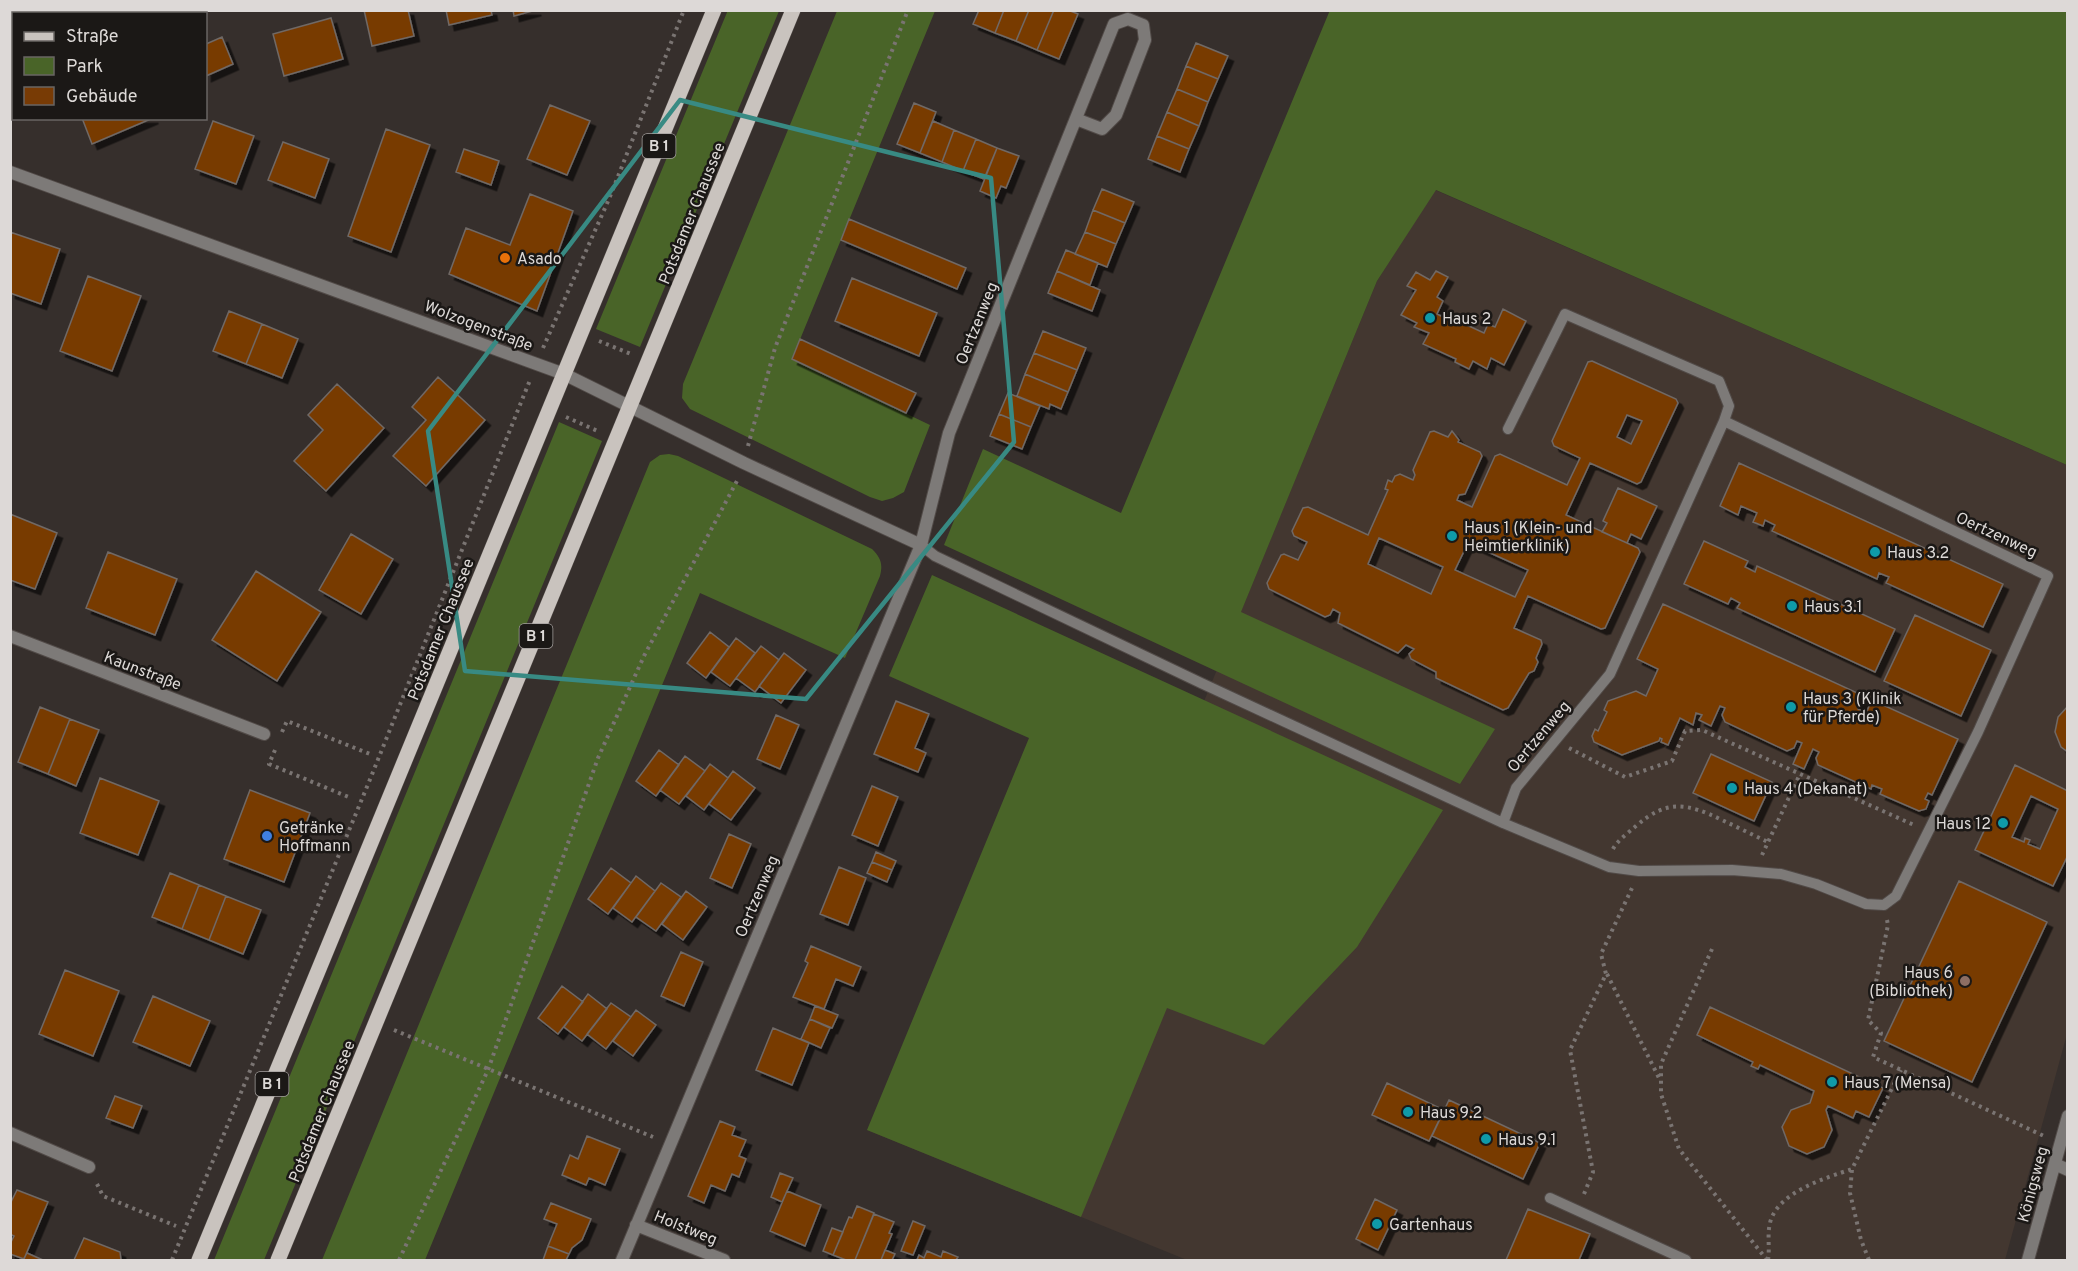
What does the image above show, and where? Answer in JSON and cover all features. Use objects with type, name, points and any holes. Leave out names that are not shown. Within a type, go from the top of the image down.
[{"type":"main road","name":"Potsdamer Chaussee","points":[[199,1260],[714,10]]},
{"type":"main road","name":"Potsdamer Chaussee","points":[[278,1260],[793,10]]},
{"type":"street","name":"Oertzenweg","points":[[622,1260],[921,545],[949,433],[1114,24],[1128,20],[1143,26],[1145,40],[1116,115],[1102,129],[1076,119]]},
{"type":"street","name":"Wolzogenstraße","points":[[10,172],[564,375],[744,463],[921,545]]},
{"type":"street","name":"Kaunstraße","points":[[10,636],[264,734]]},
{"type":"street","name":"Königsweg","points":[[2028,1260],[2067,1116]]},
{"type":"street","points":[[10,1133],[89,1167]]},
{"type":"street","points":[[2055,1164],[2067,1170]]},
{"type":"street","name":"Holstweg","points":[[636,1225],[724,1260]]},
{"type":"lane","points":[[1508,429],[1565,314],[1719,381],[1729,406],[1724,422]]},
{"type":"lane","name":"Oertzenweg","points":[[1503,823],[1516,788],[1610,674],[1724,422],[2048,576],[1978,732],[1896,896],[1884,905]]},
{"type":"lane","points":[[921,545],[935,556],[1503,823],[1604,865],[1640,871],[1732,870],[1780,874],[1816,884],[1866,904],[1884,905]]},
{"type":"lane","points":[[1550,1198],[1686,1260]]},
{"type":"path","points":[[562,306],[609,199],[684,10]]},
{"type":"path","points":[[748,446],[775,348],[908,10]]},
{"type":"path","points":[[593,338],[638,357]]},
{"type":"path","points":[[172,1260],[521,404]]},
{"type":"path","points":[[562,415],[606,434]]},
{"type":"path","points":[[399,1260],[488,1070],[598,758],[644,656],[737,480]]},
{"type":"path","points":[[279,740],[287,720],[370,753]]},
{"type":"path","points":[[1555,741],[1625,777],[1672,760],[1684,731],[1702,730],[1928,832]]},
{"type":"path","points":[[275,748],[269,764],[351,798]]},
{"type":"path","points":[[1755,872],[1800,774]]},
{"type":"path","points":[[1604,865],[1615,844],[1626,834],[1648,815],[1668,807],[1685,806],[1700,809],[1768,842]]},
{"type":"path","points":[[1640,871],[1601,954],[1606,974],[1661,1082]]},
{"type":"path","points":[[1884,905],[1888,925],[1868,1020],[1881,1033],[1873,1057],[2060,1143]]},
{"type":"path","points":[[1712,949],[1661,1064],[1661,1094],[1679,1149],[1767,1260]]},
{"type":"path","points":[[1577,1211],[1593,1172],[1570,1050],[1606,974]]},
{"type":"path","points":[[377,1022],[655,1138]]},
{"type":"path","points":[[1869,1260],[1861,1240],[1850,1193],[1852,1169],[1901,1070]]},
{"type":"path","points":[[89,1167],[103,1196],[176,1226]]},
{"type":"path","points":[[1767,1260],[1770,1222],[1784,1200],[1814,1182],[1852,1169]]},
{"type":"highlighted area","points":[[680,100],[991,178],[1014,442],[806,699],[465,671],[428,431]]},
{"type":"shaded area","points":[[1435,190],[2067,465],[2067,1034],[2005,1260],[1187,1260],[867,1130],[1165,796],[1377,281]]},
{"type":"green space","points":[[728,10],[779,11],[640,347],[596,329]]},
{"type":"green space","points":[[1330,10],[2067,11],[2067,465],[1436,190],[1377,281],[1241,612],[1495,729],[1460,784],[944,545],[983,449],[1121,513]]},
{"type":"green space","points":[[837,11],[935,11],[792,359],[930,425],[904,492],[882,501],[690,409],[682,398],[683,384]]},
{"type":"green space","points":[[559,422],[602,441],[264,1260],[214,1260]]},
{"type":"green space","points":[[660,455],[678,456],[875,552],[881,561],[880,576],[845,658],[700,593],[425,1260],[322,1260],[650,462]]},
{"type":"green space","points":[[932,575],[1443,810],[1357,947],[1264,1045],[1167,1008],[1081,1217],[867,1130],[1029,738],[889,676]]},
{"type":"building","points":[[364,10],[408,10],[414,36],[372,46]]},
{"type":"building","points":[[446,10],[491,10],[492,15],[449,25]]},
{"type":"building","points":[[513,10],[536,10],[514,16]]},
{"type":"building","points":[[979,10],[1004,10],[995,33],[973,24]]},
{"type":"building","points":[[1004,10],[1029,10],[1016,41],[995,33]]},
{"type":"building","points":[[1029,10],[1054,10],[1037,50],[1016,41]]},
{"type":"building","points":[[1054,10],[1068,10],[1078,14],[1059,59],[1037,50]]},
{"type":"building","points":[[331,18],[343,59],[284,76],[273,34]]},
{"type":"building","points":[[222,37],[233,64],[207,76],[207,44]]},
{"type":"building","points":[[1196,43],[1228,56],[1218,79],[1186,66]]},
{"type":"building","points":[[1186,66],[1218,79],[1208,102],[1177,89]]},
{"type":"building","points":[[1177,89],[1208,102],[1199,126],[1167,112]]},
{"type":"building","points":[[914,103],[936,112],[920,153],[897,144]]},
{"type":"building","points":[[550,105],[590,121],[567,175],[527,159]]},
{"type":"building","points":[[1167,112],[1199,126],[1189,149],[1157,136]]},
{"type":"building","points":[[83,120],[148,120],[92,144]]},
{"type":"building","points":[[213,121],[254,136],[236,184],[195,169]]},
{"type":"building","points":[[933,121],[954,130],[942,162],[920,153]]},
{"type":"building","points":[[386,129],[430,145],[391,252],[348,236]]},
{"type":"building","points":[[954,130],[976,139],[963,171],[942,162]]},
{"type":"building","points":[[1157,136],[1189,149],[1180,172],[1148,159]]},
{"type":"building","points":[[976,139],[997,148],[984,179],[963,171]]},
{"type":"building","points":[[283,142],[329,159],[315,198],[268,180]]},
{"type":"building","points":[[997,148],[1019,156],[1006,188],[1001,186],[996,198],[980,191]]},
{"type":"building","points":[[464,149],[499,161],[491,185],[456,172]]},
{"type":"building","points":[[1102,189],[1134,202],[1125,223],[1093,210]]},
{"type":"building","name":"Asado","points":[[530,194],[573,211],[537,311],[449,274],[466,228],[510,245]]},
{"type":"building","points":[[1093,210],[1125,223],[1116,244],[1085,232]]},
{"type":"building","points":[[849,219],[966,268],[957,289],[841,240]]},
{"type":"building","points":[[10,232],[60,249],[41,304],[10,293]]},
{"type":"building","points":[[1085,232],[1116,244],[1107,267],[1075,254]]},
{"type":"building","points":[[1066,250],[1098,263],[1090,285],[1057,271]]},
{"type":"building","points":[[1057,271],[1100,290],[1092,311],[1048,293]]},
{"type":"building","name":"Haus 2","points":[[1436,271],[1448,277],[1437,297],[1443,301],[1437,314],[1441,316],[1443,314],[1484,333],[1488,324],[1495,327],[1503,309],[1526,321],[1504,365],[1491,358],[1487,369],[1473,361],[1469,369],[1455,362],[1456,359],[1423,344],[1429,333],[1414,327],[1417,323],[1401,315],[1416,290],[1407,286],[1416,272],[1430,280]]},
{"type":"building","points":[[88,276],[141,296],[112,371],[60,351]]},
{"type":"building","points":[[852,278],[937,313],[919,356],[835,321]]},
{"type":"building","points":[[229,311],[262,324],[246,364],[213,351]]},
{"type":"building","points":[[262,324],[298,339],[282,378],[246,364]]},
{"type":"building","points":[[1043,331],[1086,348],[1077,370],[1034,353]]},
{"type":"building","points":[[800,339],[916,393],[906,413],[792,359]]},
{"type":"building","points":[[1034,353],[1077,370],[1068,392],[1025,374]]},
{"type":"building","name":"Haus 1 (Klein- und Heimtierklinik)","points":[[1592,361],[1676,399],[1678,403],[1641,482],[1637,484],[1590,463],[1566,515],[1638,548],[1640,552],[1605,628],[1601,629],[1528,596],[1514,628],[1541,640],[1542,644],[1534,671],[1529,673],[1508,708],[1503,710],[1436,678],[1436,672],[1411,659],[1409,654],[1414,649],[1406,645],[1398,653],[1338,623],[1340,613],[1333,609],[1330,615],[1325,617],[1269,589],[1267,583],[1281,555],[1284,554],[1298,560],[1307,542],[1294,536],[1292,531],[1303,508],[1308,507],[1368,535],[1388,490],[1385,489],[1388,480],[1392,482],[1395,476],[1400,474],[1413,480],[1415,475],[1413,470],[1430,432],[1434,431],[1448,437],[1452,431],[1459,440],[1458,442],[1480,452],[1482,456],[1465,494],[1459,495],[1457,500],[1472,507],[1495,456],[1500,454],[1567,485],[1580,458],[1554,446],[1552,441],[1588,362]],"holes":[[[1627,415],[1642,421],[1631,444],[1617,437]],[[1379,538],[1443,567],[1431,594],[1368,564]],[[1468,543],[1528,570],[1515,597],[1455,570]]]},
{"type":"building","points":[[1025,374],[1068,392],[1061,409],[1050,404],[1049,409],[1017,396]]},
{"type":"building","points":[[438,377],[485,420],[426,486],[393,456],[426,420],[412,407]]},
{"type":"building","points":[[337,384],[384,428],[326,491],[294,461],[323,430],[308,415]]},
{"type":"building","points":[[1008,393],[1040,406],[1031,427],[999,414]]},
{"type":"building","points":[[999,414],[1031,427],[1022,449],[990,436]]},
{"type":"building","name":"Haus 3.2","points":[[1739,463],[2003,584],[1983,627],[1886,583],[1889,577],[1879,573],[1877,579],[1772,531],[1775,525],[1765,520],[1763,526],[1753,522],[1757,513],[1741,506],[1738,515],[1720,506]]},
{"type":"building","points":[[1618,488],[1657,506],[1641,539],[1631,534],[1627,543],[1602,532],[1607,523],[1603,521]]},
{"type":"building","points":[[10,514],[57,533],[35,589],[10,580]]},
{"type":"building","points":[[351,534],[393,559],[361,614],[319,590]]},
{"type":"building","name":"Haus 3.1","points":[[1704,541],[1748,561],[1745,567],[1755,572],[1757,566],[1895,629],[1875,672],[1737,608],[1740,603],[1731,598],[1728,604],[1684,584]]},
{"type":"building","points":[[108,552],[177,579],[155,635],[86,608]]},
{"type":"building","points":[[256,571],[321,612],[277,681],[212,640]]},
{"type":"building","name":"Haus 3 (Klinik für Pferde)","points":[[1663,604],[1864,696],[1858,709],[1866,713],[1872,700],[1958,739],[1932,795],[1928,793],[1925,799],[1929,801],[1926,809],[1919,811],[1880,794],[1882,789],[1872,785],[1871,789],[1818,765],[1816,758],[1819,752],[1813,749],[1804,769],[1793,764],[1802,743],[1797,741],[1794,748],[1787,751],[1725,722],[1722,715],[1725,708],[1720,706],[1711,726],[1699,720],[1702,715],[1696,713],[1693,725],[1680,718],[1668,745],[1661,742],[1660,738],[1659,741],[1622,755],[1594,742],[1592,736],[1595,729],[1598,731],[1607,712],[1604,710],[1608,701],[1636,691],[1646,696],[1658,669],[1637,659]]},
{"type":"building","points":[[1915,615],[1991,650],[1961,716],[1884,681]]},
{"type":"building","points":[[710,632],[729,647],[706,678],[687,663]]},
{"type":"building","points":[[736,638],[755,653],[730,686],[711,672]]},
{"type":"building","points":[[761,646],[779,660],[755,692],[736,678]]},
{"type":"building","points":[[784,653],[806,670],[781,703],[759,686]]},
{"type":"building","points":[[896,701],[929,714],[915,748],[926,753],[918,772],[874,754]]},
{"type":"building","points":[[2068,706],[2068,752],[2061,747],[2055,732],[2058,717]]},
{"type":"building","points":[[40,707],[70,719],[48,774],[18,762]]},
{"type":"building","points":[[776,715],[799,725],[780,769],[757,759]]},
{"type":"building","points":[[70,719],[99,730],[76,786],[48,774]]},
{"type":"building","points":[[659,750],[679,765],[656,796],[636,781]]},
{"type":"building","name":"Haus 4 (Dekanat)","points":[[1711,754],[1772,782],[1754,821],[1693,793]]},
{"type":"building","points":[[685,756],[705,771],[679,804],[660,790]]},
{"type":"building","points":[[710,764],[728,778],[704,810],[686,796]]},
{"type":"building","name":"Haus 12","points":[[2015,765],[2068,791],[2068,855],[2053,886],[1975,850]],"holes":[[[2031,796],[2058,809],[2040,849],[2028,844],[2030,840],[2025,838],[2024,842],[2012,837]]]},
{"type":"building","points":[[733,771],[755,788],[731,820],[709,804]]},
{"type":"building","points":[[100,778],[159,801],[138,855],[80,833]]},
{"type":"building","points":[[872,786],[898,797],[878,846],[852,835]]},
{"type":"building","name":"Getränke Hoffmann","points":[[250,790],[310,813],[284,882],[224,859]]},
{"type":"building","points":[[729,834],[751,844],[732,888],[710,878]]},
{"type":"building","points":[[876,852],[896,861],[892,870],[872,862]]},
{"type":"building","points":[[872,862],[892,870],[887,882],[867,873]]},
{"type":"building","points":[[839,867],[866,878],[848,925],[820,914]]},
{"type":"building","points":[[611,868],[631,883],[608,914],[588,899]]},
{"type":"building","points":[[170,873],[199,885],[182,929],[152,917]]},
{"type":"building","points":[[636,876],[655,891],[632,922],[613,908]]},
{"type":"building","name":"Haus 6 (Bibliothek)","points":[[1959,881],[2047,922],[1972,1082],[1884,1041]]},
{"type":"building","points":[[661,883],[681,897],[656,931],[636,917]]},
{"type":"building","points":[[199,885],[226,896],[209,940],[182,929]]},
{"type":"building","points":[[686,891],[707,907],[683,940],[662,924]]},
{"type":"building","points":[[226,896],[261,910],[243,954],[209,940]]},
{"type":"building","points":[[811,946],[861,967],[853,986],[836,979],[824,1009],[793,997],[808,963],[805,961]]},
{"type":"building","points":[[681,952],[703,962],[684,1006],[661,996]]},
{"type":"building","points":[[65,970],[119,991],[93,1056],[39,1034]]},
{"type":"building","points":[[562,986],[583,1002],[558,1034],[538,1018]]},
{"type":"building","points":[[588,994],[607,1009],[582,1041],[564,1027]]},
{"type":"building","points":[[153,996],[210,1021],[190,1066],[133,1042]]},
{"type":"building","points":[[611,1003],[631,1017],[606,1049],[587,1034]]},
{"type":"building","points":[[815,1006],[838,1015],[832,1028],[810,1019]]},
{"type":"building","name":"Haus 7 (Mensa)","points":[[1710,1007],[1883,1088],[1869,1117],[1856,1111],[1853,1118],[1828,1106],[1826,1110],[1832,1130],[1824,1147],[1807,1154],[1789,1146],[1782,1127],[1791,1110],[1810,1103],[1814,1091],[1760,1065],[1758,1069],[1751,1066],[1753,1062],[1697,1035]]},
{"type":"building","points":[[636,1010],[656,1025],[633,1056],[613,1041]]},
{"type":"building","points":[[810,1019],[830,1028],[821,1048],[801,1039]]},
{"type":"building","points":[[773,1028],[809,1043],[792,1085],[756,1070]]},
{"type":"building","name":"Haus 9.2","points":[[1387,1083],[1444,1110],[1429,1141],[1372,1115]]},
{"type":"building","points":[[115,1096],[142,1106],[133,1128],[106,1118]]},
{"type":"building","name":"Haus 9.1","points":[[1449,1100],[1540,1143],[1523,1179],[1432,1136]]},
{"type":"building","points":[[720,1121],[735,1127],[732,1135],[746,1140],[739,1156],[746,1159],[739,1177],[732,1174],[725,1191],[711,1185],[704,1203],[688,1196]]},
{"type":"building","points":[[587,1136],[620,1149],[605,1185],[589,1178],[586,1185],[562,1175],[570,1155],[578,1159]]},
{"type":"building","points":[[780,1173],[793,1178],[782,1202],[771,1197]]},
{"type":"building","points":[[17,1190],[48,1202],[24,1259],[10,1254],[10,1244],[14,1236],[10,1234],[10,1204]]},
{"type":"building","points":[[787,1191],[821,1205],[805,1246],[770,1231]]},
{"type":"building","name":"Gartenhaus","points":[[1375,1199],[1397,1210],[1378,1250],[1356,1239]]},
{"type":"building","points":[[551,1203],[591,1219],[582,1240],[572,1248],[569,1254],[548,1246],[557,1224],[544,1219]]},
{"type":"building","points":[[857,1206],[874,1213],[855,1260],[846,1260],[833,1255],[849,1217],[852,1218]]},
{"type":"building","points":[[1528,1209],[1590,1234],[1579,1260],[1506,1260]]},
{"type":"building","points":[[874,1214],[894,1222],[889,1233],[892,1234],[881,1260],[855,1260]]},
{"type":"building","points":[[913,1221],[925,1226],[913,1255],[901,1251]]},
{"type":"building","points":[[832,1228],[843,1232],[833,1255],[823,1251]]},
{"type":"building","points":[[84,1238],[120,1252],[121,1260],[74,1260]]},
{"type":"building","points":[[548,1246],[569,1254],[566,1260],[543,1260]]},
{"type":"building","points":[[885,1250],[895,1254],[892,1260],[881,1260]]},
{"type":"building","points":[[927,1251],[941,1257],[943,1251],[958,1257],[956,1260],[917,1260],[919,1255],[924,1258]]},
{"type":"building","points":[[27,1253],[43,1260],[23,1260]]},
{"type":"place","name":"Asado","points":[[505,258]]},
{"type":"place","name":"Haus 2","points":[[1430,318]]},
{"type":"place","name":"Haus 1 (Klein- und Heimtierklinik)","points":[[1452,536]]},
{"type":"place","name":"Haus 3.2","points":[[1875,552]]},
{"type":"place","name":"Haus 3.1","points":[[1792,606]]},
{"type":"place","name":"Haus 3 (Klinik für Pferde)","points":[[1791,707]]},
{"type":"place","name":"Haus 4 (Dekanat)","points":[[1732,788]]},
{"type":"place","name":"Haus 12","points":[[2003,823]]},
{"type":"place","name":"Getränke Hoffmann","points":[[267,836]]},
{"type":"place","name":"Haus 6 (Bibliothek)","points":[[1965,981]]},
{"type":"place","name":"Haus 7 (Mensa)","points":[[1832,1082]]},
{"type":"place","name":"Haus 9.2","points":[[1408,1112]]},
{"type":"place","name":"Haus 9.1","points":[[1486,1139]]},
{"type":"place","name":"Gartenhaus","points":[[1377,1224]]}]
